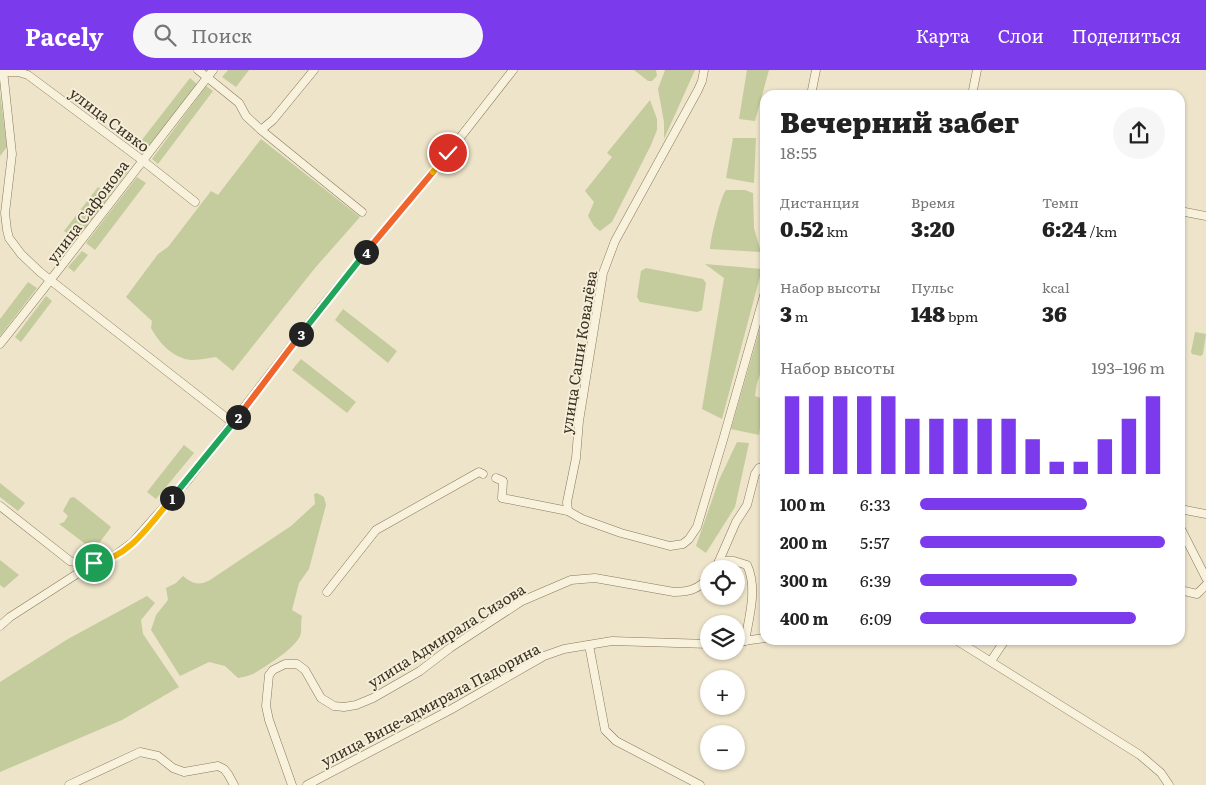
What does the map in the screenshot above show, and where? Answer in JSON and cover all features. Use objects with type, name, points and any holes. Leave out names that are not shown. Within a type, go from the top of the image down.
[{"type":"street","points":[[198,70],[240,103],[246,116],[261,130],[362,212]]},
{"type":"street","name":"улица Сафонова","points":[[0,344],[214,70]]},
{"type":"street","points":[[261,130],[273,120],[314,70]]},
{"type":"street","points":[[0,506],[70,561],[83,564],[94,563],[110,559],[125,549],[146,530],[188,480],[336,289],[448,153],[513,70]]},
{"type":"street","name":"улица Саши Ковалёва","points":[[568,511],[566,502],[576,458],[579,421],[603,273],[615,241],[698,90],[704,70]]},
{"type":"street","points":[[812,90],[816,70]]},
{"type":"street","points":[[973,90],[977,70]]},
{"type":"street","name":"улица Сивко","points":[[195,202],[28,75],[4,71],[12,154],[5,213],[6,230],[9,238],[21,254],[51,281],[233,423]]},
{"type":"street","points":[[1185,213],[1206,216]]},
{"type":"street","points":[[496,478],[502,481],[502,498],[568,511],[582,519],[654,543],[670,546],[683,544],[697,527],[724,440],[760,310]]},
{"type":"street","points":[[719,560],[736,522],[747,505],[756,474],[760,468]]},
{"type":"street","points":[[327,592],[376,530],[478,472],[483,474]]},
{"type":"street","points":[[1185,510],[1206,514]]},
{"type":"street","points":[[1185,537],[1206,578]]},
{"type":"street","points":[[0,626],[10,617],[94,563]]},
{"type":"street","points":[[745,564],[747,565],[752,583],[745,641],[760,639]]},
{"type":"street","name":"улица Адмирала Сизова","points":[[292,785],[266,706],[269,675],[273,670],[286,664],[296,664],[305,670],[321,698],[334,706],[356,705],[373,698],[420,671],[450,648],[522,601],[571,580],[594,578],[674,592],[695,590],[700,586]]},
{"type":"street","points":[[1185,591],[1197,594],[1206,585]]},
{"type":"street","name":"улица Вице-адмирала Падорина","points":[[311,784],[450,710],[544,656],[564,649],[612,642],[700,644]]},
{"type":"street","points":[[589,645],[606,730],[616,741],[700,785]]},
{"type":"street","points":[[964,645],[1140,755],[1160,773],[1169,785]]},
{"type":"street","points":[[991,661],[1002,645]]},
{"type":"street","points":[[69,785],[140,752],[158,756],[173,768],[184,772],[218,766],[224,769],[234,785]]},
{"type":"green space","points":[[228,70],[249,70],[236,87],[222,77]]},
{"type":"green space","points":[[634,70],[656,70],[657,76],[652,81],[648,81]]},
{"type":"green space","points":[[665,70],[695,70],[664,139],[664,122],[658,89]]},
{"type":"green space","points":[[747,70],[769,70],[764,90],[760,90],[760,103],[755,121],[739,119]]},
{"type":"green space","points":[[190,78],[197,84],[148,147],[141,141]]},
{"type":"green space","points":[[206,86],[213,91],[158,164],[152,159]]},
{"type":"green space","points":[[0,93],[7,147],[0,156]]},
{"type":"green space","points":[[650,100],[657,119],[657,130],[612,222],[600,231],[594,226],[588,216],[594,202],[585,191],[612,157],[607,153]]},
{"type":"green space","points":[[733,138],[756,138],[754,183],[726,178]]},
{"type":"green space","points":[[261,139],[360,217],[315,268],[233,371],[216,357],[184,359],[167,349],[154,334],[151,328],[152,321],[126,297],[158,254],[168,247],[211,191],[218,195]]},
{"type":"green space","points":[[120,165],[128,171],[77,240],[64,231],[98,187],[102,190]]},
{"type":"green space","points":[[137,177],[146,183],[95,250],[86,243]]},
{"type":"green space","points":[[726,190],[745,190],[753,193],[754,228],[760,252],[710,249],[716,218]]},
{"type":"green space","points":[[63,239],[72,245],[60,260],[52,254]]},
{"type":"green space","points":[[82,251],[88,255],[74,272],[68,267]]},
{"type":"green space","points":[[705,264],[760,269],[760,276],[722,419],[702,409],[724,278]]},
{"type":"green space","points":[[646,268],[703,279],[706,283],[702,310],[697,312],[640,302],[637,297],[641,271]]},
{"type":"green space","points":[[28,282],[37,288],[0,336],[0,319]]},
{"type":"green space","points":[[46,296],[52,301],[21,342],[15,337]]},
{"type":"green space","points":[[343,309],[397,351],[388,363],[335,320]]},
{"type":"green space","points":[[760,328],[760,374],[755,396],[760,398],[759,435],[731,429]]},
{"type":"green space","points":[[1195,332],[1206,334],[1203,354],[1201,356],[1191,352]]},
{"type":"green space","points":[[301,359],[356,402],[347,413],[292,370]]},
{"type":"green space","points":[[737,442],[749,443],[735,507],[706,553],[696,546],[719,480]]},
{"type":"green space","points":[[184,445],[194,453],[156,499],[147,492]]},
{"type":"green space","points":[[0,483],[25,503],[18,511],[0,497]]},
{"type":"green space","points":[[317,493],[324,497],[326,505],[309,569],[299,583],[292,610],[302,616],[301,633],[296,643],[271,663],[247,676],[238,678],[225,666],[209,662],[180,676],[151,630],[156,615],[168,600],[166,588],[176,583],[183,576],[196,583],[210,580],[291,526],[315,504],[314,494]]},
{"type":"green space","points":[[74,497],[111,527],[100,542],[88,546],[59,524],[64,522],[68,516],[63,511],[70,498]]},
{"type":"green space","points":[[0,560],[19,575],[4,588],[0,585]]},
{"type":"green space","points":[[147,596],[155,603],[141,620],[143,634],[179,687],[122,720],[0,772],[0,682],[68,639]]},
{"type":"route","points":[[94,563],[110,559],[125,549],[146,530],[188,480],[360,258],[448,153]]}]
